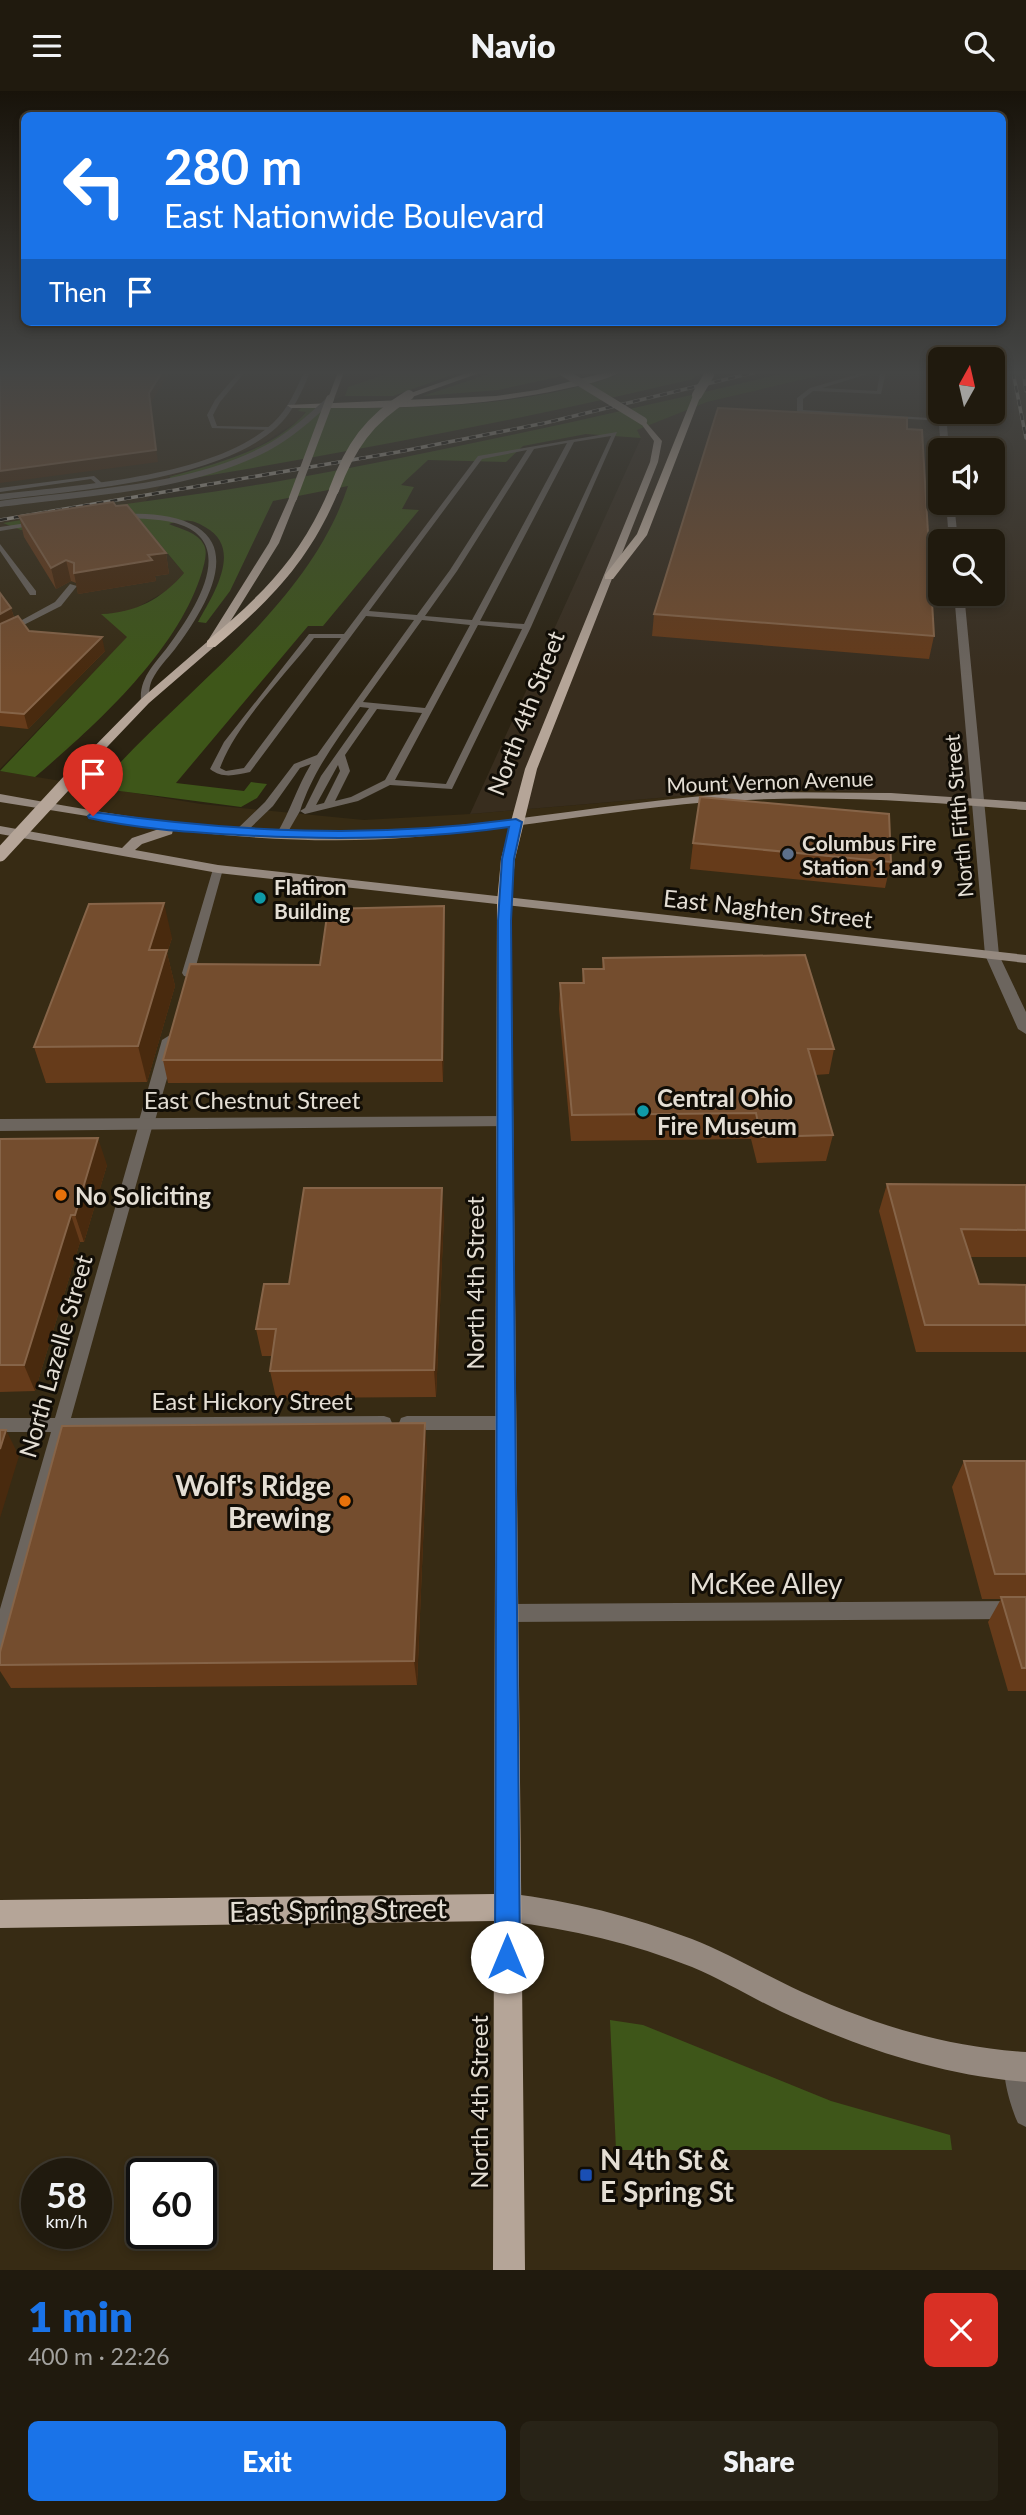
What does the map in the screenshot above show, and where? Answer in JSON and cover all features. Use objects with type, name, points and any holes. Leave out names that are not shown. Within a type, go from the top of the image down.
[{"type":"highway","points":[[211,644],[283,580],[312,541],[341,474]]},
{"type":"highway","points":[[609,577],[642,535],[666,474]]},
{"type":"main road","points":[[0,855],[145,701],[211,644],[274,543],[302,474]]},
{"type":"main road","name":"North 4th Street","points":[[509,2270],[504,1122],[505,902],[508,859],[531,769],[649,474]]},
{"type":"main road","name":"Mount Vernon Avenue","points":[[0,798],[117,820],[281,835],[382,835],[453,831],[669,802],[745,797],[872,796],[1026,806]]},
{"type":"main road","points":[[124,853],[147,836],[184,828]]},
{"type":"main road","name":"East Naghten Street","points":[[0,830],[218,869],[1026,959]]},
{"type":"main road","name":"East Spring Street","points":[[0,1913],[507,1907],[552,1912],[597,1922],[692,1953],[793,2003],[874,2036],[940,2055],[1020,2067]]},
{"type":"street","points":[[0,497],[100,484],[143,474]]},
{"type":"street","name":"North Fifth Street","points":[[959,606],[992,955],[1026,1029]]},
{"type":"street","points":[[146,1124],[174,1025]]},
{"type":"street","name":"East Chestnut Street","points":[[0,1125],[504,1122]]},
{"type":"lane","points":[[0,504],[191,474]]},
{"type":"lane","points":[[348,636],[312,636],[232,738],[215,763],[215,769],[225,774],[247,770],[348,636],[469,474]]},
{"type":"lane","points":[[281,835],[294,814],[304,784],[322,755],[419,618],[515,474]]},
{"type":"lane","points":[[389,782],[554,474]]},
{"type":"lane","points":[[294,814],[354,799],[389,782],[449,787],[527,627],[597,474]]},
{"type":"lane","points":[[0,489],[92,477],[100,484]]},
{"type":"lane","points":[[113,516],[146,517],[182,524],[211,540],[215,560],[204,594],[191,618],[148,678],[144,690],[145,701]]},
{"type":"lane","points":[[0,529],[49,522]]},
{"type":"lane","points":[[0,546],[33,593]]},
{"type":"lane","points":[[0,635],[58,604],[73,586]]},
{"type":"lane","points":[[364,614],[527,627]]},
{"type":"lane","points":[[358,704],[428,711]]},
{"type":"lane","points":[[309,810],[340,755],[374,705]]},
{"type":"lane","points":[[239,833],[269,804],[297,766],[322,755]]},
{"type":"lane","points":[[328,806],[343,778],[340,755]]},
{"type":"lane","points":[[186,979],[218,869]]},
{"type":"lane","name":"North Lazelle Street","points":[[0,1642],[146,1124]]},
{"type":"lane","name":"East Hickory Street","points":[[0,1425],[505,1423]]},
{"type":"lane","name":"McKee Alley","points":[[506,1613],[1026,1610]]},
{"type":"lane","points":[[1020,2067],[1026,2115]]},
{"type":"shaded area","points":[[0,474],[179,474],[169,477],[134,513],[184,573],[170,589],[127,613],[102,614],[128,637],[0,769]]},
{"type":"shaded area","points":[[625,474],[928,474],[928,515],[1005,515],[1005,474],[1026,474],[1026,805],[913,794],[809,790],[716,793],[470,814]]},
{"type":"shaded area","points":[[0,771],[201,804],[364,820],[470,814],[716,793],[809,790],[913,794],[1026,805],[1026,2270],[0,2270]]},
{"type":"green space","points":[[180,474],[219,474],[176,481],[169,477]]},
{"type":"green space","points":[[318,474],[413,474],[401,485],[414,487],[402,509],[419,510],[323,626],[308,626],[176,783],[244,791],[251,782],[267,784],[257,798],[241,807],[97,788],[273,610],[304,571],[329,530],[348,486],[273,501],[230,591],[206,623],[198,622],[222,572],[222,547],[217,536],[196,522],[169,524],[198,537],[206,551],[202,572],[190,601],[155,658],[108,710],[35,777],[0,771],[127,637],[101,614],[125,611],[147,603],[167,590],[184,573],[134,513],[21,530],[3,523]]},
{"type":"green space","points":[[610,2020],[643,2025],[831,2101],[950,2135],[952,2150],[616,2150]]},
{"type":"building","points":[[698,474],[925,474],[928,606],[932,606],[934,636],[654,614]]},
{"type":"building","points":[[113,502],[116,506],[127,505],[166,553],[148,555],[152,560],[74,573],[74,563],[66,560],[51,568],[19,516]]},
{"type":"building","points":[[0,593],[11,608],[0,614]]},
{"type":"building","points":[[18,616],[29,631],[102,637],[24,714],[0,712],[0,624]]},
{"type":"building","points":[[700,797],[889,814],[891,862],[693,843]]},
{"type":"building","points":[[164,903],[149,950],[167,950],[138,1046],[34,1047],[89,904]]},
{"type":"building","points":[[444,906],[442,1060],[163,1060],[190,964],[320,965],[328,909]]},
{"type":"building","points":[[805,955],[834,1049],[808,1049],[833,1135],[761,1137],[756,1113],[572,1115],[560,983],[584,983],[583,969],[604,969],[603,958]]},
{"type":"building","points":[[98,1138],[24,1365],[0,1365],[0,1139]]},
{"type":"building","points":[[887,1184],[1026,1185],[1026,1230],[961,1229],[979,1284],[1026,1285],[1026,1325],[925,1325]]},
{"type":"building","points":[[304,1188],[442,1188],[434,1370],[270,1371],[276,1329],[256,1329],[264,1284],[289,1284]]},
{"type":"building","points":[[425,1423],[414,1661],[0,1665],[0,1652],[62,1426]]},
{"type":"building","points":[[0,1430],[6,1430],[0,1449]]},
{"type":"building","points":[[964,1461],[1026,1461],[1026,1574],[995,1574]]},
{"type":"building","points":[[1001,1597],[1026,1597],[1026,1668],[1022,1668]]},
{"type":"railway","points":[[0,520],[271,474]]},
{"type":"place","name":"Columbus Fire Station 1 and 9","points":[[788,854]]},
{"type":"place","name":"Flatiron Building","points":[[260,898]]},
{"type":"place","name":"Central Ohio Fire Museum","points":[[643,1111]]},
{"type":"place","name":"No Soliciting","points":[[61,1195]]},
{"type":"place","name":"Wolf's Ridge Brewing","points":[[345,1501]]},
{"type":"place","name":"N 4th St & E Spring St","points":[[586,2175]]},
{"type":"route","points":[[93,816],[184,828],[331,837],[453,831],[516,822],[508,859],[504,921],[507,1957]]}]
